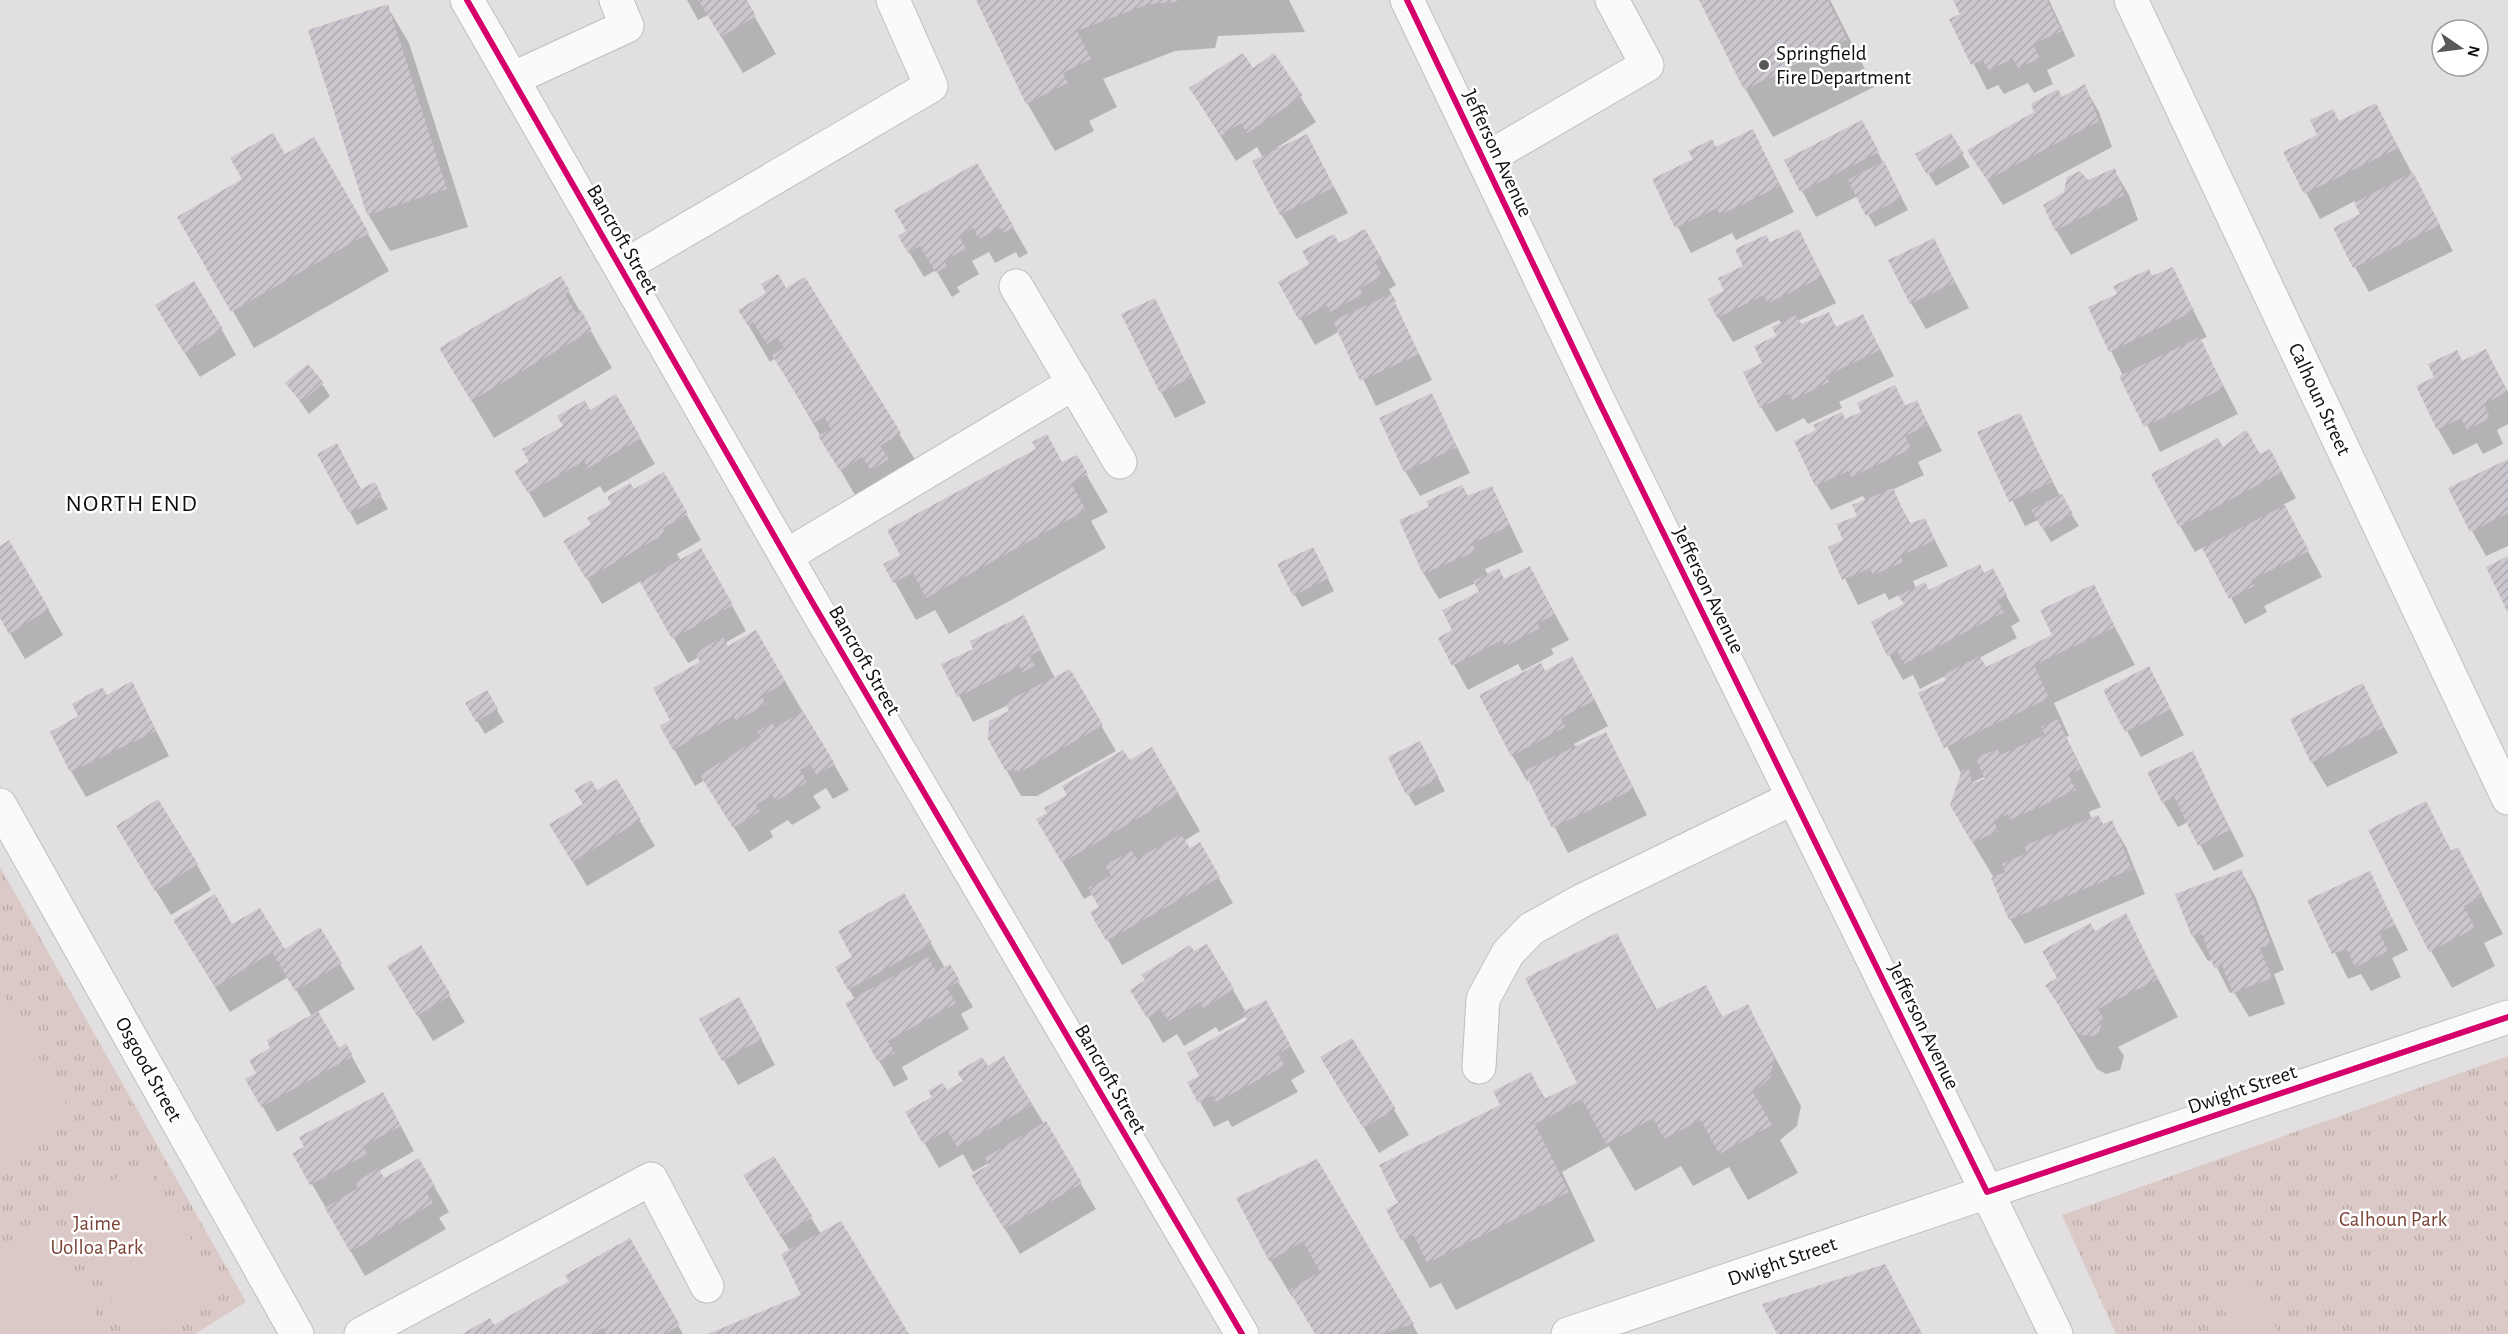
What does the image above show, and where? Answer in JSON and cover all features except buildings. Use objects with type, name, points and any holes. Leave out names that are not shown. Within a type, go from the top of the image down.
[{"type":"street","name":"Bancroft Street","points":[[466,0],[786,556],[1242,1334]]},
{"type":"street","points":[[512,79],[627,26],[616,0]]},
{"type":"street","points":[[621,268],[931,86],[893,0]]},
{"type":"street","name":"Jefferson Avenue","points":[[1407,0],[1793,798],[2056,1334]]},
{"type":"street","points":[[1484,160],[1647,64],[1612,0]]},
{"type":"street","name":"Calhoun Street","points":[[2131,0],[2508,798]]},
{"type":"street","points":[[1016,286],[1120,462]]},
{"type":"street","points":[[786,556],[1074,383]]},
{"type":"street","points":[[1479,1067],[1483,999],[1508,953],[1531,929],[1583,900],[1793,798]]},
{"type":"street","name":"Osgood Street","points":[[0,806],[297,1334]]},
{"type":"street","name":"Dwight Street","points":[[1568,1334],[2508,1017]]},
{"type":"street","points":[[361,1334],[651,1179],[707,1286]]},
{"type":"green space","name":"Jaime Uolloa Park","points":[[0,867],[246,1302],[195,1334],[0,1334]]},
{"type":"green space","points":[[0,989],[72,1115],[0,1159]]},
{"type":"green space","name":"Calhoun Park","points":[[2508,1056],[2508,1334],[2116,1334],[2062,1215]]},
{"type":"green space","points":[[144,1162],[222,1292],[157,1334],[131,1334],[62,1209]]},
{"type":"green space","points":[[43,1223],[108,1334],[0,1334],[0,1248]]},
{"type":"green space","points":[[2254,1281],[2279,1334],[2236,1334],[2219,1298]]},
{"type":"cycle path","points":[[467,0],[811,600],[1242,1334]]},
{"type":"cycle path","points":[[1407,0],[1601,406],[1987,1192],[2508,1017]]},
{"type":"place","name":"Springfield Fire Department","points":[[1764,65]]},
{"type":"district","name":"NORTH END","points":[[132,503]]}]
